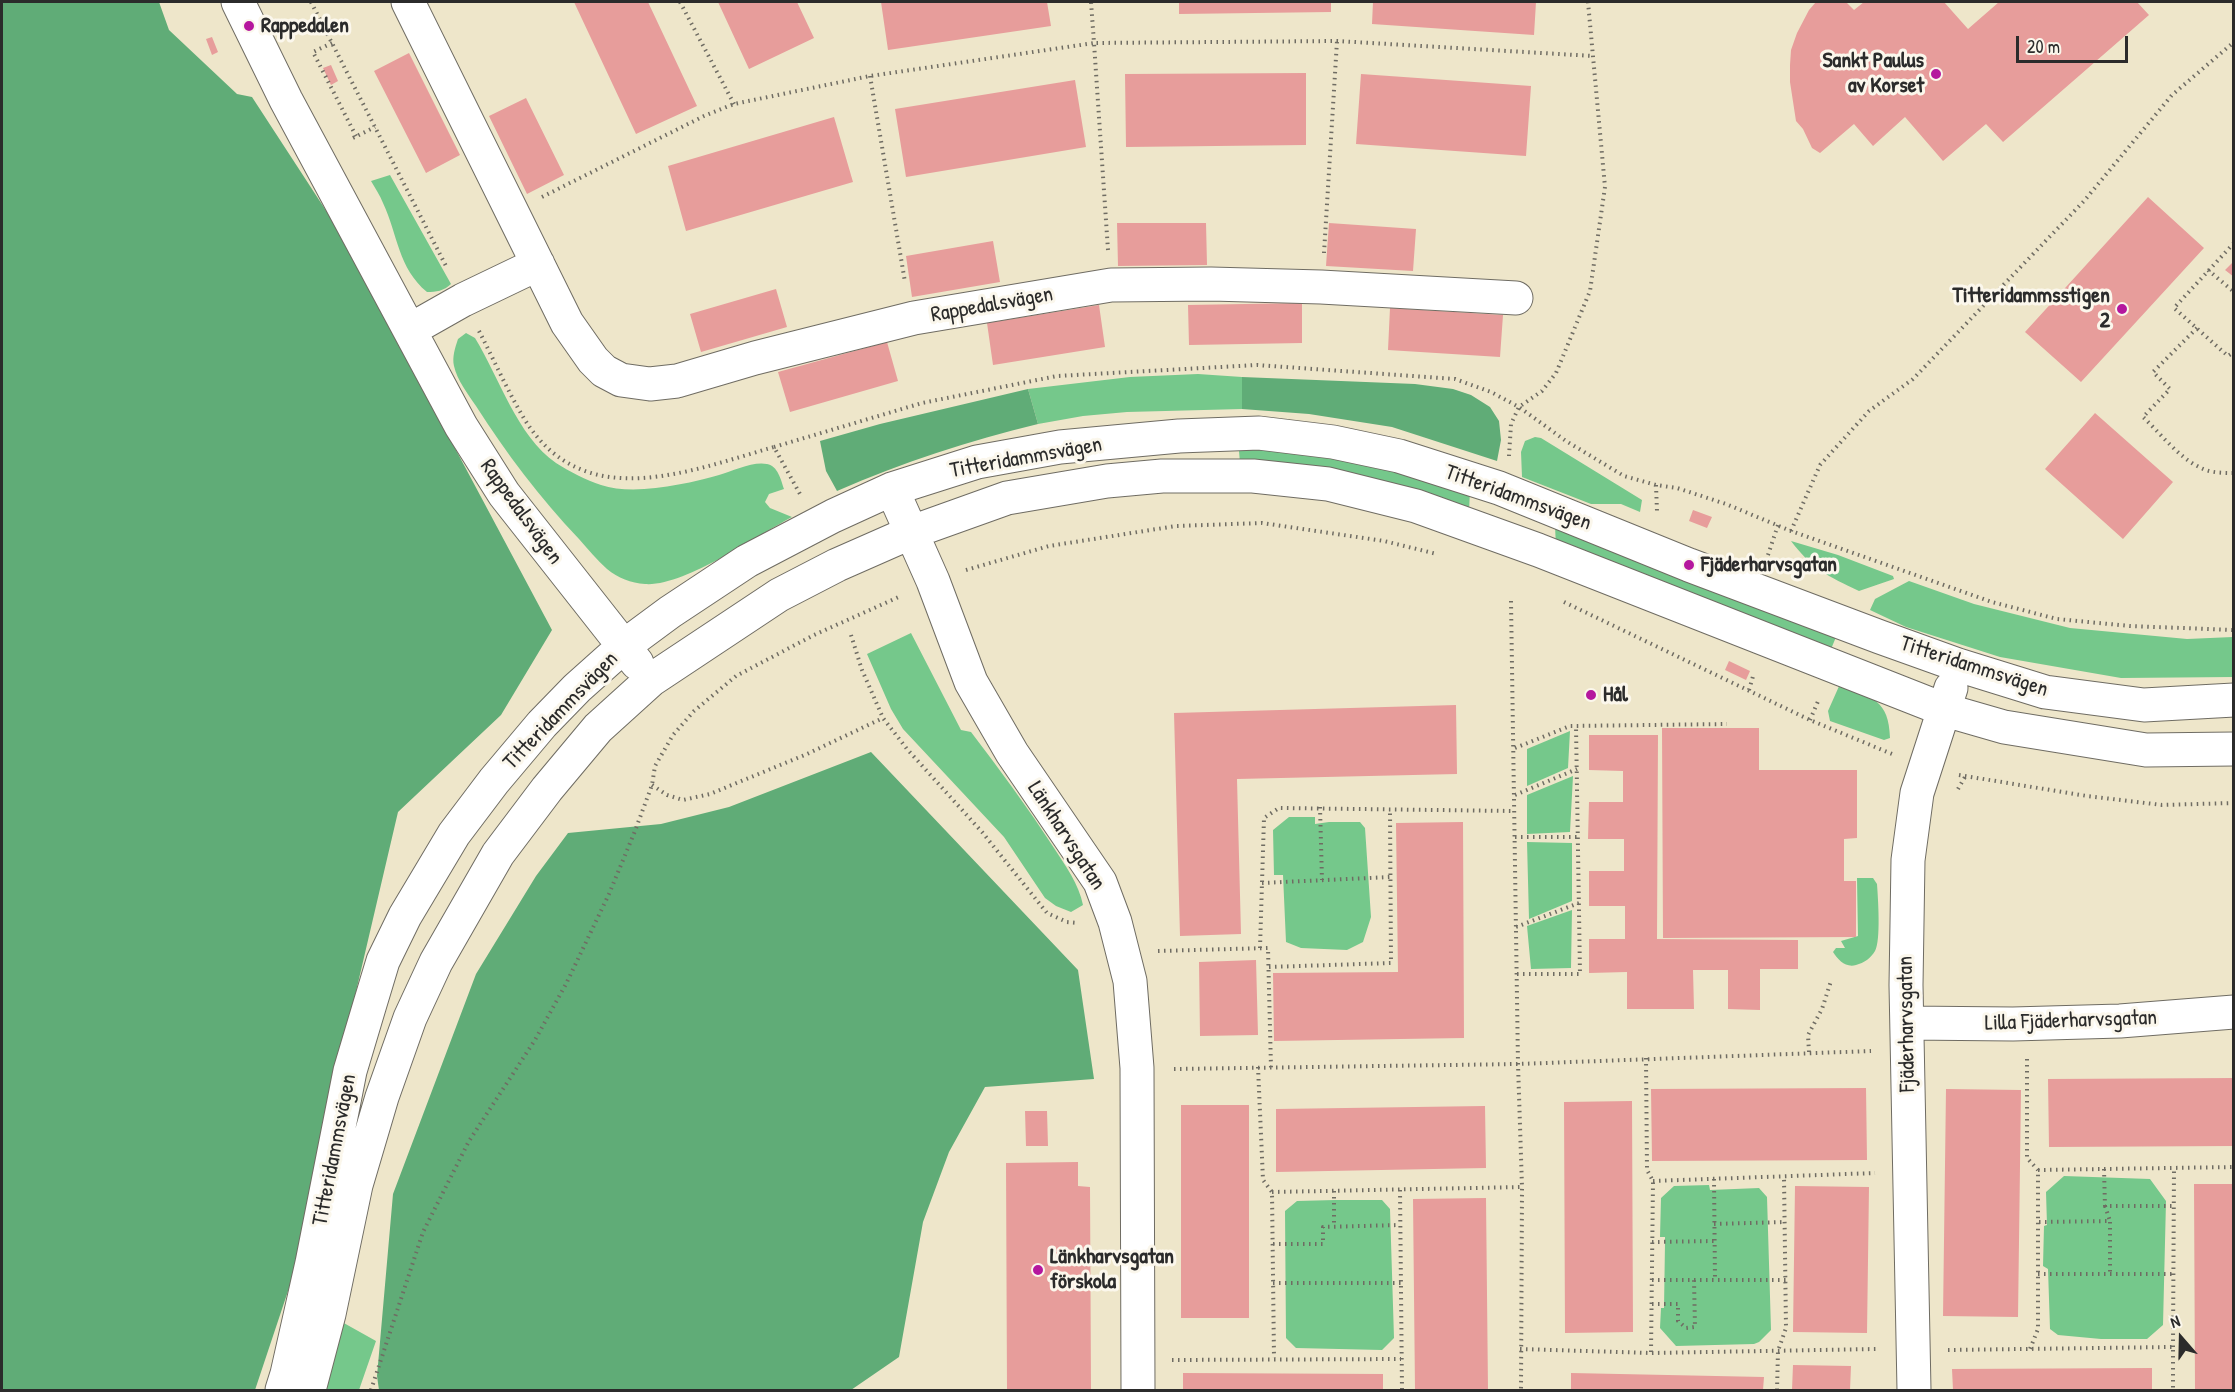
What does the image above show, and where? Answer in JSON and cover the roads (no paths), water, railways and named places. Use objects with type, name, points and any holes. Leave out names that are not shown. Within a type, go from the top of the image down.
[{"type":"street","name":"Rappedalsvägen","points":[[238,2],[286,100],[461,426],[504,494],[651,680]]},
{"type":"street","name":"Rappedalsvägen","points":[[408,2],[567,323],[593,360],[604,371],[621,380],[650,384],[677,381],[755,358],[914,318],[1111,285],[1211,284],[1322,287],[1516,298]]},
{"type":"street","points":[[410,330],[463,300],[538,264]]},
{"type":"street","name":"Titteridammsvägen","points":[[282,1390],[312,1263],[350,1071],[383,961],[405,916],[454,834],[494,781],[542,724],[577,688],[624,646],[670,612],[747,561],[832,516],[892,489],[977,462],[1060,447],[1179,436],[1259,433],[1333,442],[1399,456],[1499,488],[1689,565],[1958,666],[2045,692],[2144,705],[2234,700]]},
{"type":"street","name":"Titteridammsvägen","points":[[309,1390],[329,1314],[360,1174],[382,1097],[410,1018],[436,962],[498,854],[547,789],[598,728],[651,680],[779,595],[837,565],[912,532],[1007,498],[1107,481],[1162,476],[1253,476],[1328,484],[1416,506],[1538,550],[1945,710],[2004,728],[2146,750],[2234,749]]},
{"type":"street","name":"Länkharvsgatan","points":[[892,489],[933,581],[971,682],[1012,753],[1100,882],[1115,922],[1130,981],[1137,1068],[1138,1390]]},
{"type":"street","name":"Fjäderharvsgatan","points":[[1914,1390],[1906,985],[1908,860],[1917,794],[1958,666]]},
{"type":"street","name":"Lilla Fjäderharvsgatan","points":[[1907,1037],[2013,1024],[2120,1022],[2234,1012]]},
{"type":"place","name":"Rappedalen","points":[[249,26]]},
{"type":"place","name":"Sankt Paulus av Korset","points":[[1936,74]]},
{"type":"place","name":"Titteridammsstigen 2","points":[[2122,309]]},
{"type":"place","name":"Fjäderharvsgatan","points":[[1689,565]]},
{"type":"place","name":"Hål","points":[[1591,695]]},
{"type":"place","name":"Länkharvsgatan förskola","points":[[1038,1270]]}]
